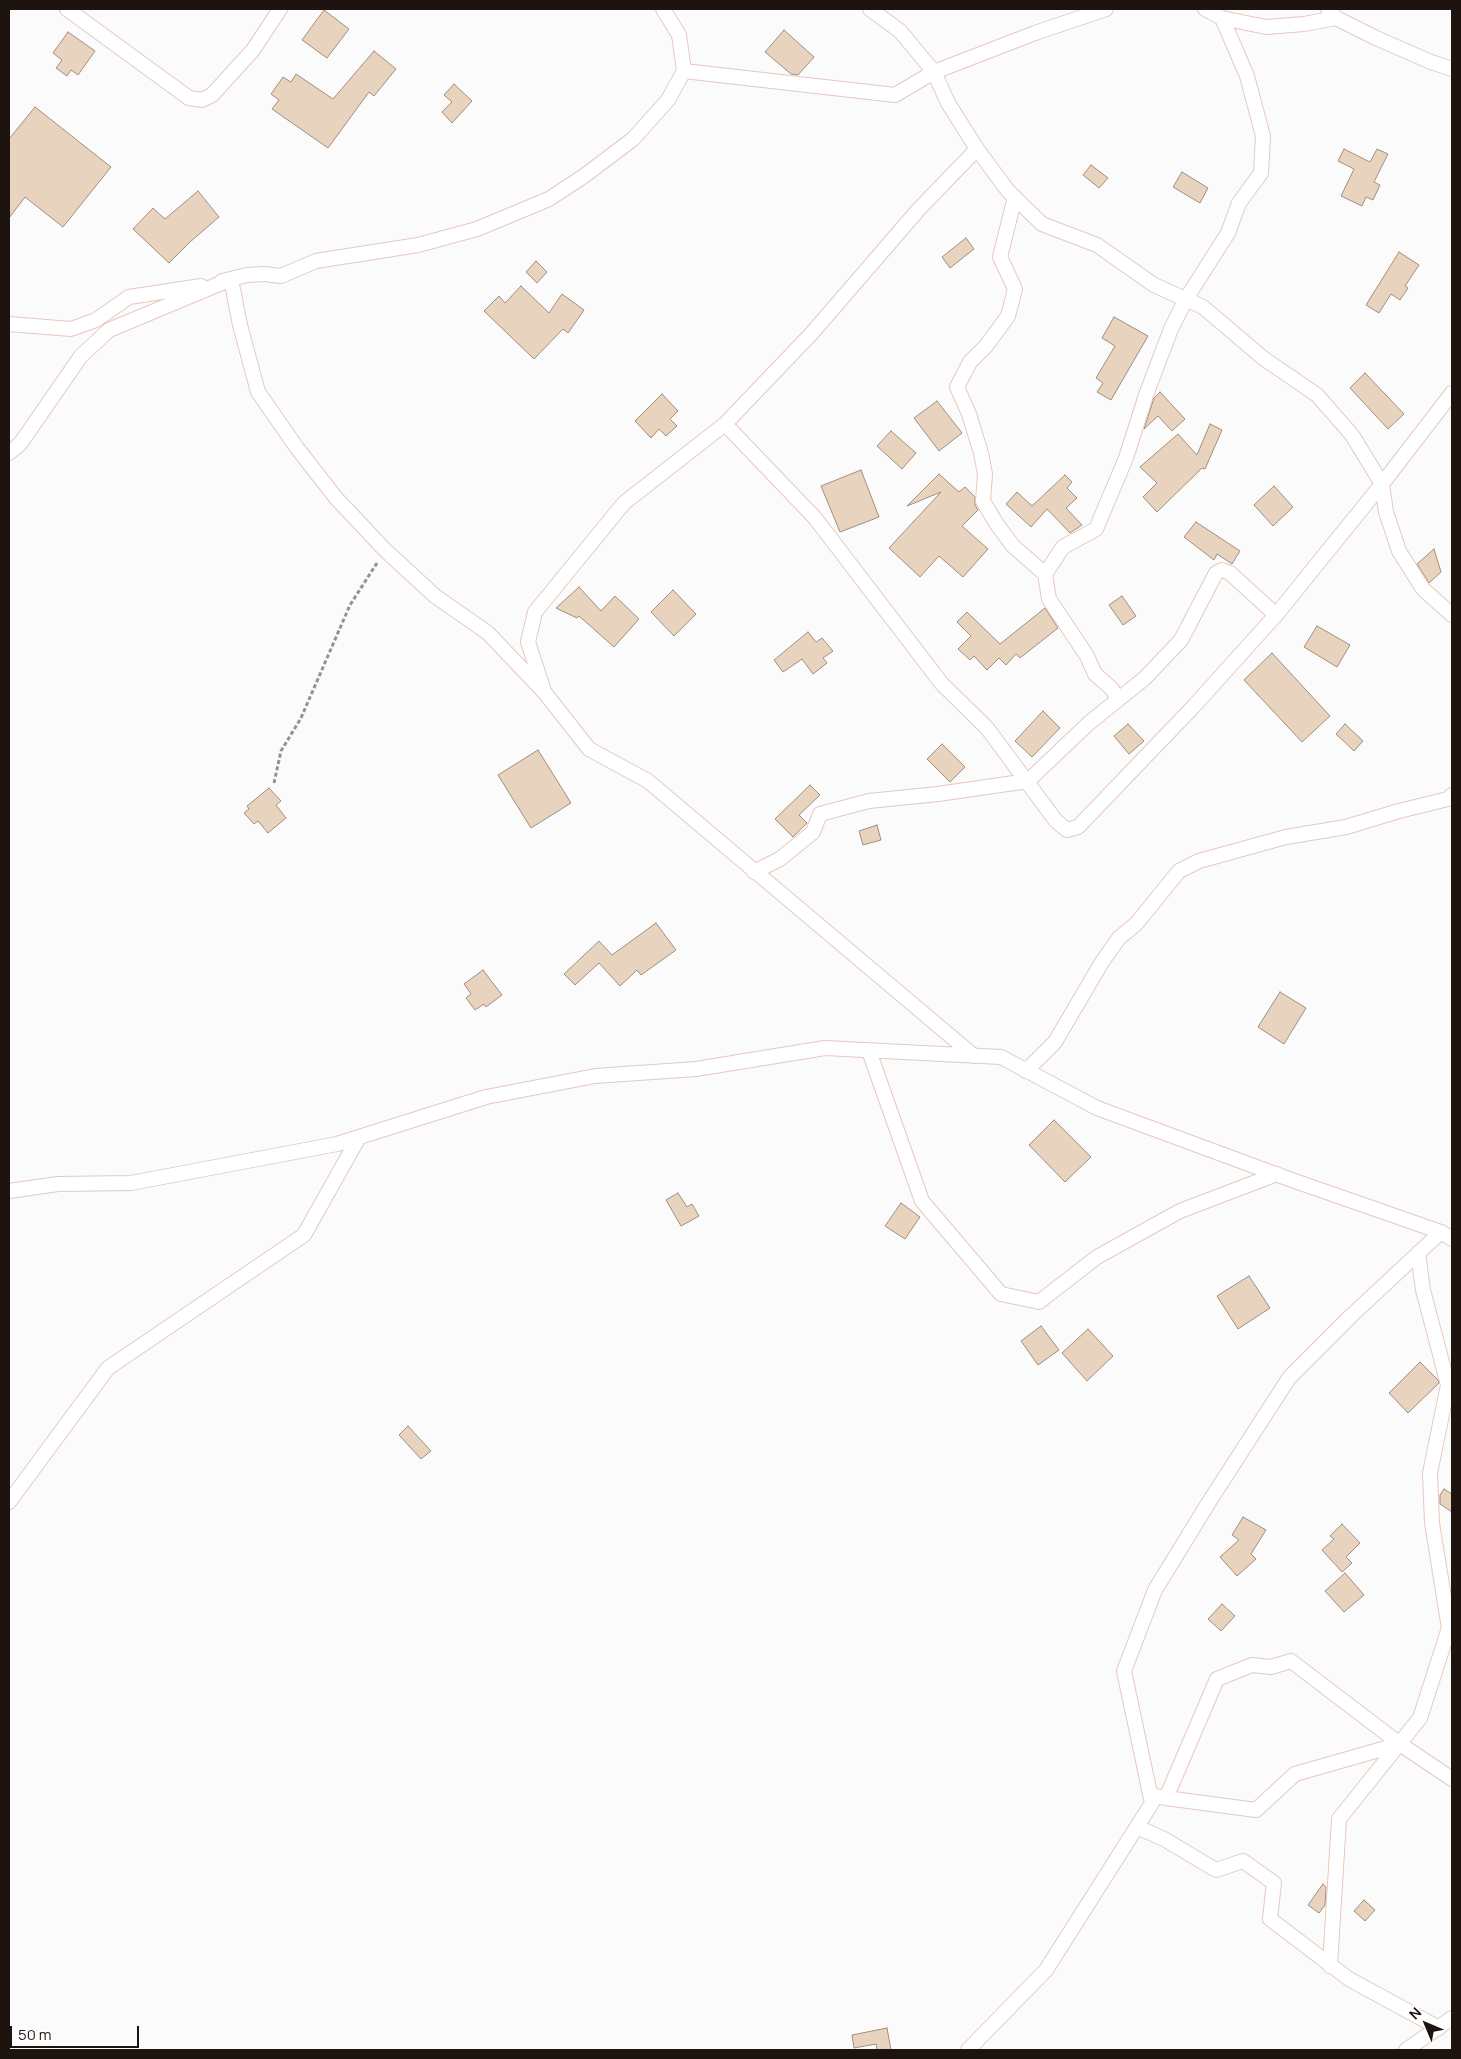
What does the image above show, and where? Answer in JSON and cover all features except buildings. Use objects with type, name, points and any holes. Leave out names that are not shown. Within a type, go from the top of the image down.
[{"type":"street","points":[[67,9],[189,98],[202,100],[212,95],[253,50],[280,9]]},
{"type":"street","points":[[9,324],[71,330],[96,320],[129,297],[264,274],[281,276],[316,261],[418,245],[477,229],[549,200],[633,139],[668,100],[684,71],[679,35],[663,9]]},
{"type":"street","points":[[870,9],[900,31],[934,72],[948,103],[977,148],[1015,197],[1042,224],[1097,245],[1154,285],[1203,307],[1263,358],[1317,395],[1352,435],[1382,484],[1386,512],[1399,551],[1423,589],[1452,615]]},
{"type":"street","points":[[684,71],[895,95],[934,72],[1035,33],[1106,9]]},
{"type":"street","points":[[1205,9],[1222,18],[1266,27],[1304,24],[1332,13],[1384,41],[1452,69]]},
{"type":"street","points":[[1045,574],[1063,548],[1096,529],[1126,458],[1146,395],[1171,329],[1186,299],[1228,233],[1239,202],[1261,173],[1263,136],[1247,76],[1222,18]]},
{"type":"street","points":[[545,693],[528,642],[535,612],[624,503],[725,424],[812,333],[919,209],[977,148]]},
{"type":"street","points":[[1015,197],[1000,257],[1015,289],[1008,316],[986,346],[970,362],[957,387],[969,414],[981,452],[985,474],[983,501],[1013,546],[1045,574],[1049,599],[1087,656],[1095,674],[1112,689],[1118,700]]},
{"type":"street","points":[[9,453],[20,444],[81,356],[109,330],[231,279]]},
{"type":"street","points":[[231,279],[240,325],[258,392],[302,456],[336,498],[385,550],[435,596],[488,632],[545,693],[589,749],[648,781],[974,1056]]},
{"type":"street","points":[[725,424],[815,518],[942,684],[987,728],[1056,821],[1066,830],[1078,827],[1194,706],[1276,614],[1382,484],[1452,393]]},
{"type":"street","points":[[754,872],[780,859],[813,832],[820,814],[869,801],[938,794],[1028,781],[1089,723],[1145,678],[1181,640],[1216,573],[1222,570],[1230,573],[1276,614]]},
{"type":"street","points":[[1026,1071],[1055,1042],[1102,962],[1119,938],[1136,924],[1163,893],[1178,871],[1199,861],[1286,837],[1346,827],[1399,811],[1448,800],[1452,795]]},
{"type":"street","points":[[9,1191],[58,1184],[131,1183],[337,1144],[486,1096],[595,1076],[696,1069],[825,1048],[1001,1057],[1097,1108],[1446,1235]]},
{"type":"street","points":[[868,1051],[922,1200],[1001,1294],[1038,1302],[1097,1257],[1180,1211],[1277,1174]]},
{"type":"street","points":[[9,1502],[108,1368],[304,1235],[359,1137]]},
{"type":"street","points":[[968,2050],[1046,1970],[1152,1803],[1124,1671],[1155,1590],[1289,1378],[1418,1253],[1446,1235]]},
{"type":"street","points":[[1330,1966],[1339,1820],[1420,1718],[1451,1629],[1432,1523],[1430,1473],[1448,1385],[1423,1290],[1418,1253]]},
{"type":"street","points":[[1166,1798],[1217,1680],[1252,1665],[1271,1667],[1291,1661],[1400,1744],[1452,1779]]},
{"type":"street","points":[[1150,1795],[1256,1810],[1295,1774],[1400,1744]]},
{"type":"street","points":[[1137,1826],[1164,1839],[1216,1870],[1243,1861],[1274,1883],[1270,1919],[1349,1979],[1440,2028]]},
{"type":"street","points":[[1406,2050],[1452,2018]]},
{"type":"path","points":[[274,783],[281,752],[301,718],[350,605],[385,550]]}]
